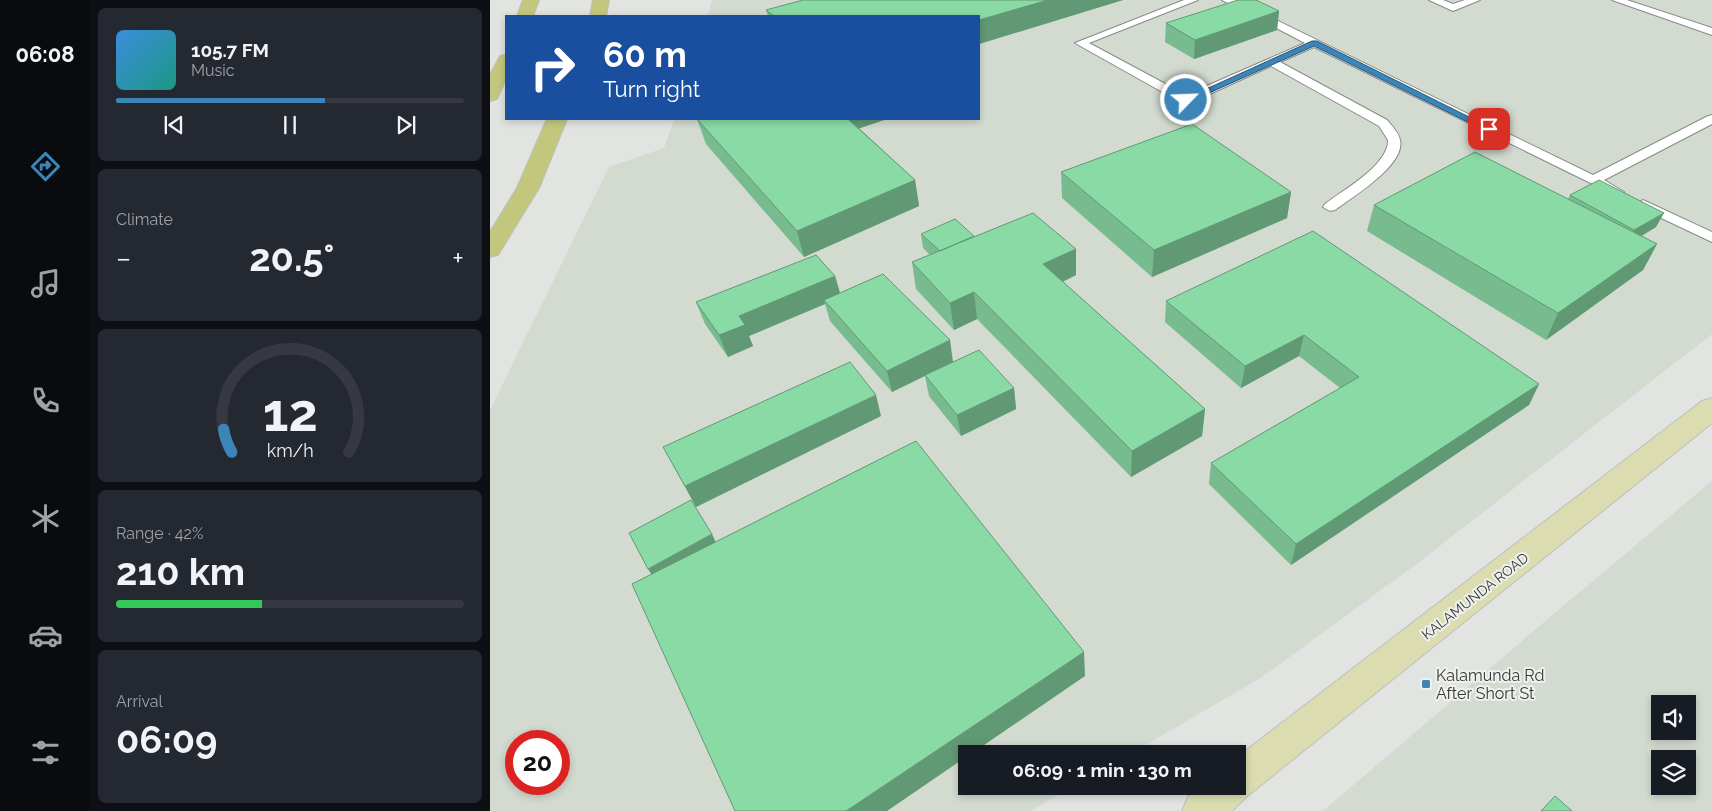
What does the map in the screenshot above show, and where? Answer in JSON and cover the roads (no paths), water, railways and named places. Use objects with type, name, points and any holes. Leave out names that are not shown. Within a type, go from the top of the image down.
[{"type":"highway","points":[[525,15],[531,0]]},
{"type":"highway","points":[[598,15],[601,0]]},
{"type":"highway","points":[[490,95],[505,62]]},
{"type":"highway","points":[[490,250],[528,188],[558,120]]},
{"type":"main road","name":"KALAMUNDA ROAD","points":[[1246,774],[1712,408]]},
{"type":"main road","points":[[1202,811],[1221,795]]},
{"type":"lane","points":[[1193,0],[1080,42],[1186,100],[1314,43]]},
{"type":"lane","points":[[1227,0],[1712,238]]},
{"type":"lane","points":[[1434,0],[1453,8],[1475,0]]},
{"type":"lane","points":[[1617,0],[1712,32]]},
{"type":"lane","points":[[1272,62],[1383,123],[1392,133],[1395,146],[1387,162],[1330,207]]},
{"type":"lane","points":[[1594,180],[1712,119]]},
{"type":"place","name":"Kalamunda Rd After Short St","points":[[1426,684]]}]
